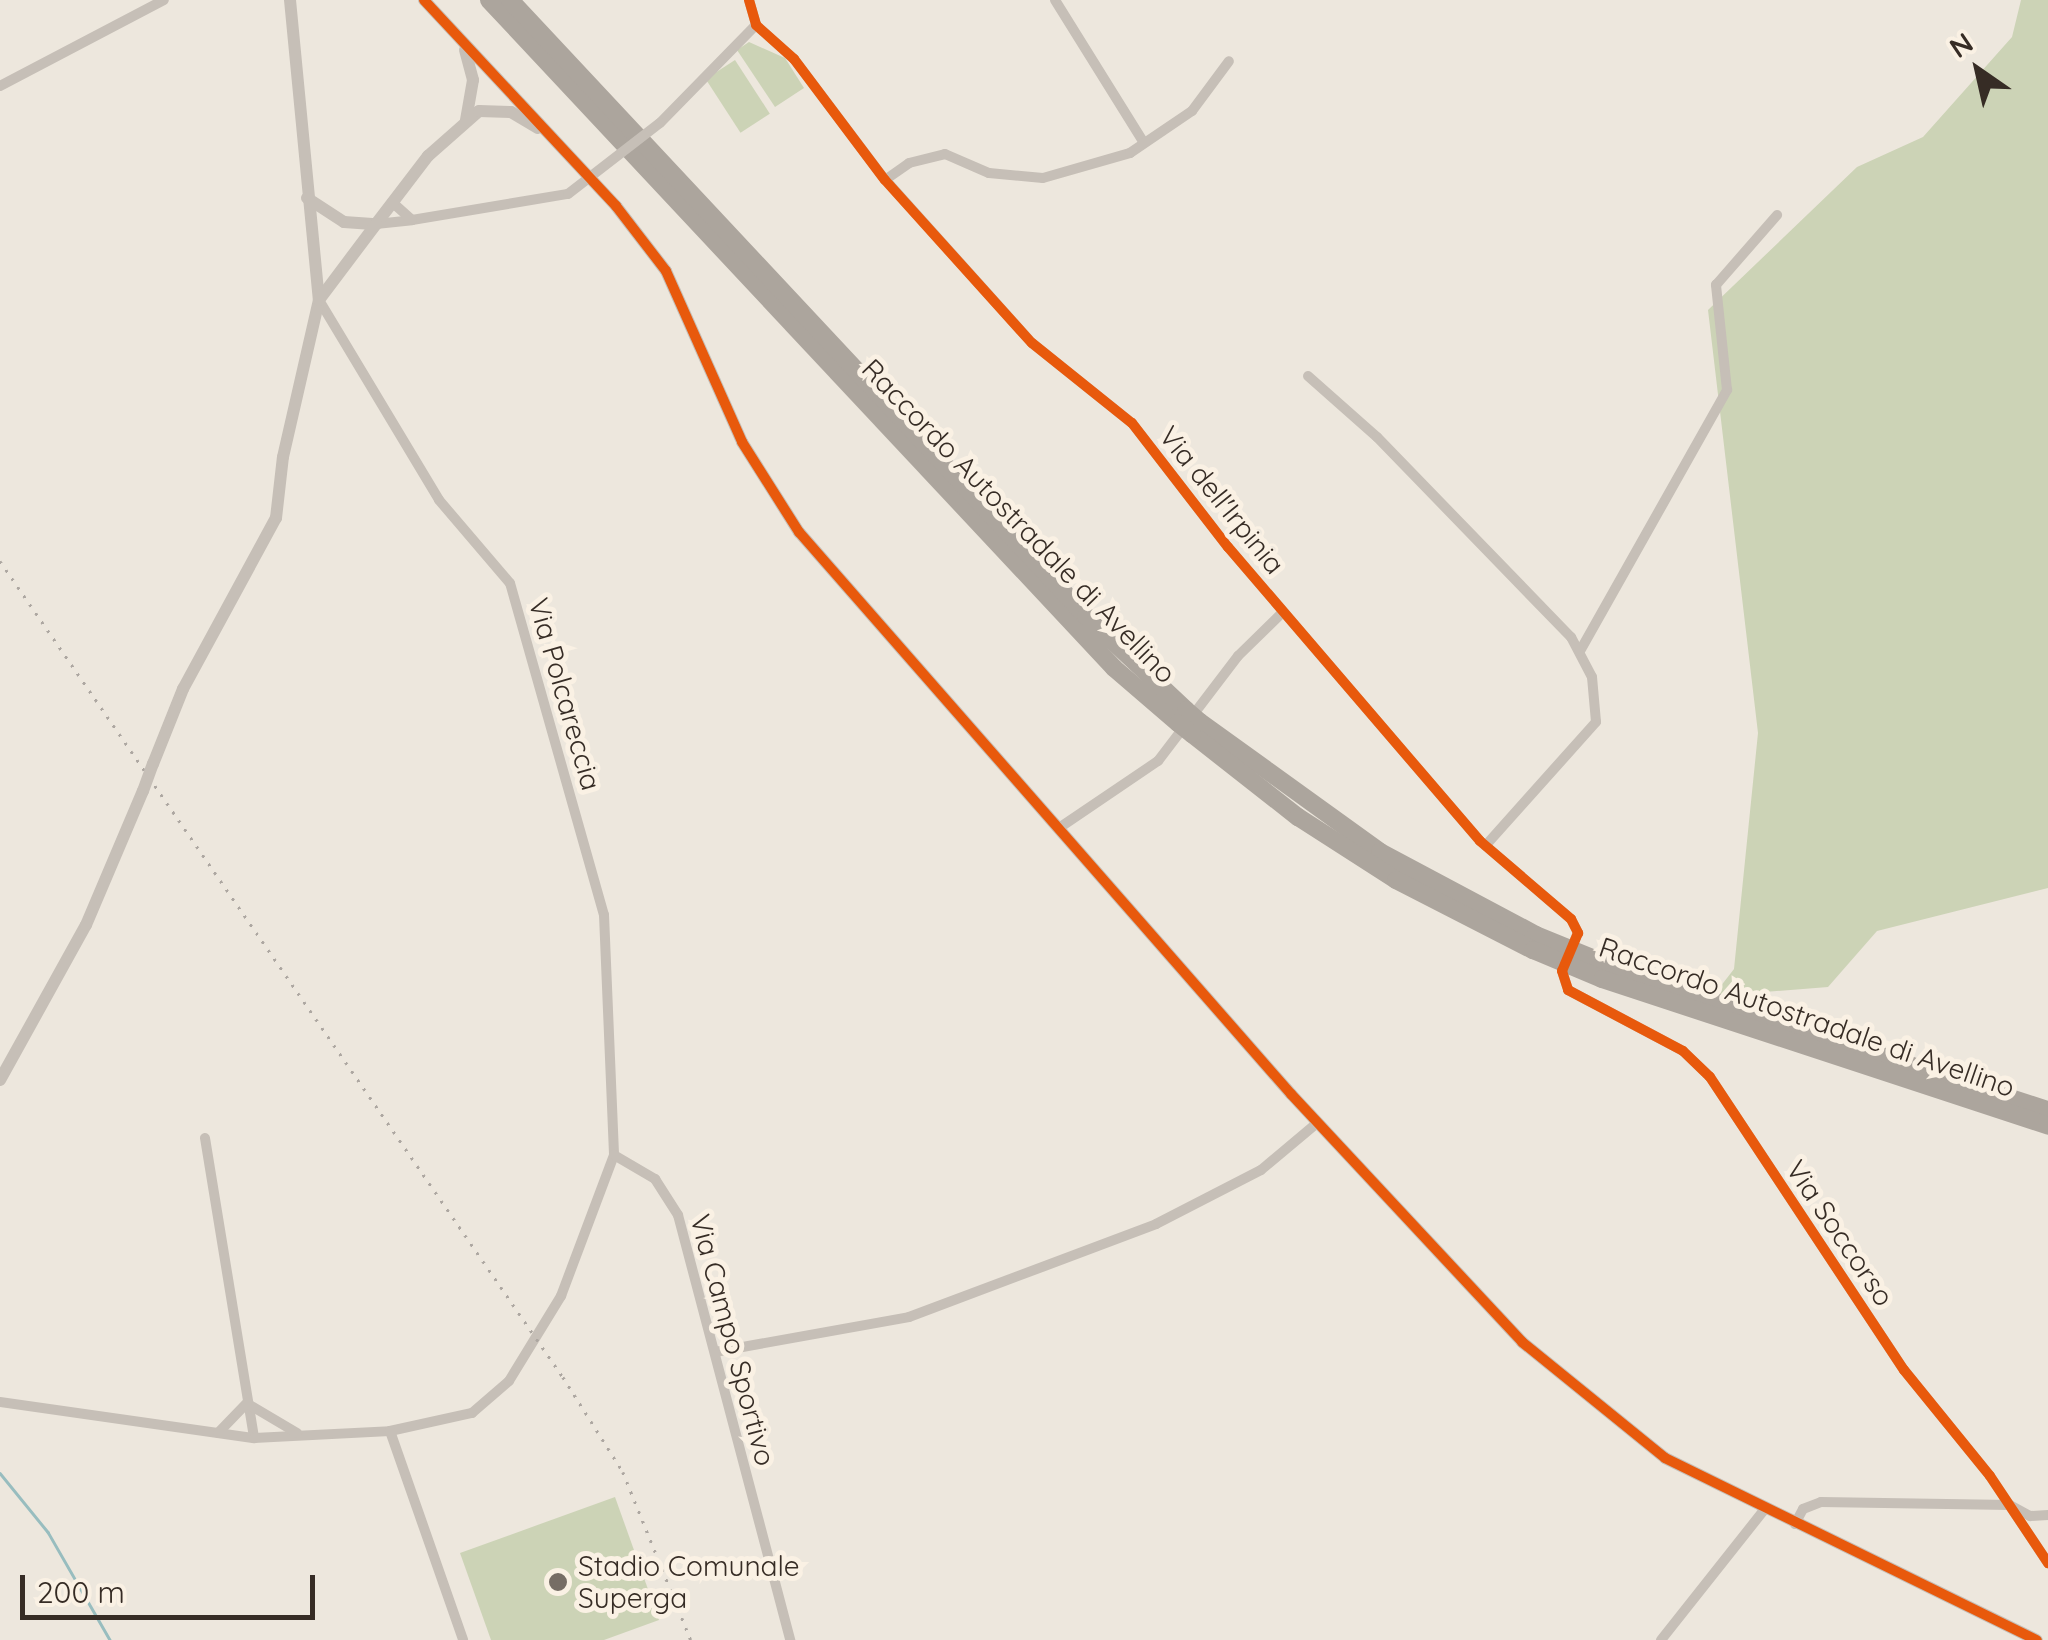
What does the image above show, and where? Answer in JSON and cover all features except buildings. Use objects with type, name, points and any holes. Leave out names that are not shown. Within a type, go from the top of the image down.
[{"type":"highway","name":"Raccordo Autostradale di Avellino","points":[[489,0],[1114,668],[1189,722],[1380,852],[1536,935],[1624,972],[2048,1110]]},
{"type":"highway","name":"Raccordo Autostradale di Avellino","points":[[510,0],[1189,722],[1298,817],[1396,880],[1533,950],[1602,979],[2048,1126]]},
{"type":"street","points":[[0,86],[164,0]]},
{"type":"street","points":[[0,1080],[86,925],[183,689],[276,518],[319,300],[290,0]]},
{"type":"street","points":[[424,0],[666,271],[742,442],[799,532],[1317,1122],[1522,1342],[1664,1458],[2037,1640]]},
{"type":"street","points":[[1055,0],[1144,143]]},
{"type":"street","points":[[307,198],[344,222],[376,224],[568,194],[660,123],[756,25],[753,1]]},
{"type":"street","name":"Via dell'Irpinia","points":[[756,25],[794,59],[885,180],[1032,343],[1132,423],[1283,612],[1485,846],[1571,919],[1578,933],[1574,942]]},
{"type":"street","points":[[457,35],[471,61],[466,120]]},
{"type":"street","points":[[885,180],[910,163],[945,154],[989,173],[1043,178],[1130,153],[1166,134],[1192,112],[1229,61]]},
{"type":"street","points":[[319,300],[392,202],[466,120],[479,111],[511,112],[548,135]]},
{"type":"street","points":[[392,202],[412,220]]},
{"type":"street","points":[[1580,651],[1726,390],[1716,285],[1776,215]]},
{"type":"street","name":"Via Polcareccia","points":[[319,300],[439,500],[510,583],[604,914],[614,1155]]},
{"type":"street","points":[[1308,376],[1376,437],[1580,651],[1592,677],[1596,722],[1485,846]]},
{"type":"street","points":[[1059,828],[1158,762],[1238,656],[1283,612]]},
{"type":"street","name":"Via Soccorso","points":[[1562,971],[1568,990],[1683,1051],[1710,1077],[1904,1370],[2010,1505],[2048,1563]]},
{"type":"street","points":[[715,1352],[909,1317],[1156,1224],[1261,1170],[1317,1122]]},
{"type":"street","points":[[205,1138],[254,1438]]},
{"type":"street","points":[[0,1402],[254,1438],[390,1431],[487,1406],[575,1270],[614,1155]]},
{"type":"street","name":"Via Campo Sportivo","points":[[614,1155],[655,1179],[678,1216],[790,1640]]},
{"type":"street","points":[[218,1433],[247,1403]]},
{"type":"street","points":[[247,1403],[304,1436]]},
{"type":"street","points":[[390,1431],[463,1640]]},
{"type":"street","points":[[1795,1524],[1803,1510],[1821,1502],[2010,1505],[2030,1516],[2048,1515]]},
{"type":"street","points":[[1660,1640],[1764,1510]]},
{"type":"green space","points":[[2021,0],[2048,0],[2048,888],[1877,931],[1828,987],[1713,996],[1734,969],[1758,733],[1708,310],[1857,167],[1923,137],[2012,37]]},
{"type":"green space","points":[[749,42],[785,58],[804,88],[775,107],[737,50]]},
{"type":"green space","points":[[735,60],[770,114],[741,133],[706,79]]},
{"type":"green space","name":"Stadio Comunale Superga","points":[[615,1497],[659,1620],[604,1640],[491,1640],[460,1553]]},
{"type":"waterway","points":[[0,1473],[48,1532],[110,1640]]},
{"type":"railway","points":[[0,561],[563,1377],[623,1472],[691,1640]]},
{"type":"cycle path","points":[[424,0],[616,206],[666,271],[742,442],[799,532],[1291,1094],[1522,1342],[1665,1458],[2037,1640]]},
{"type":"cycle path","points":[[749,0],[756,25],[794,59],[885,180],[1032,343],[1132,423],[1228,547],[1480,841],[1571,919],[1578,933],[1562,971],[1568,990],[1683,1051],[1710,1077],[1904,1370],[1990,1476],[2048,1563]]},
{"type":"place","name":"Stadio Comunale Superga","points":[[558,1582]]}]
